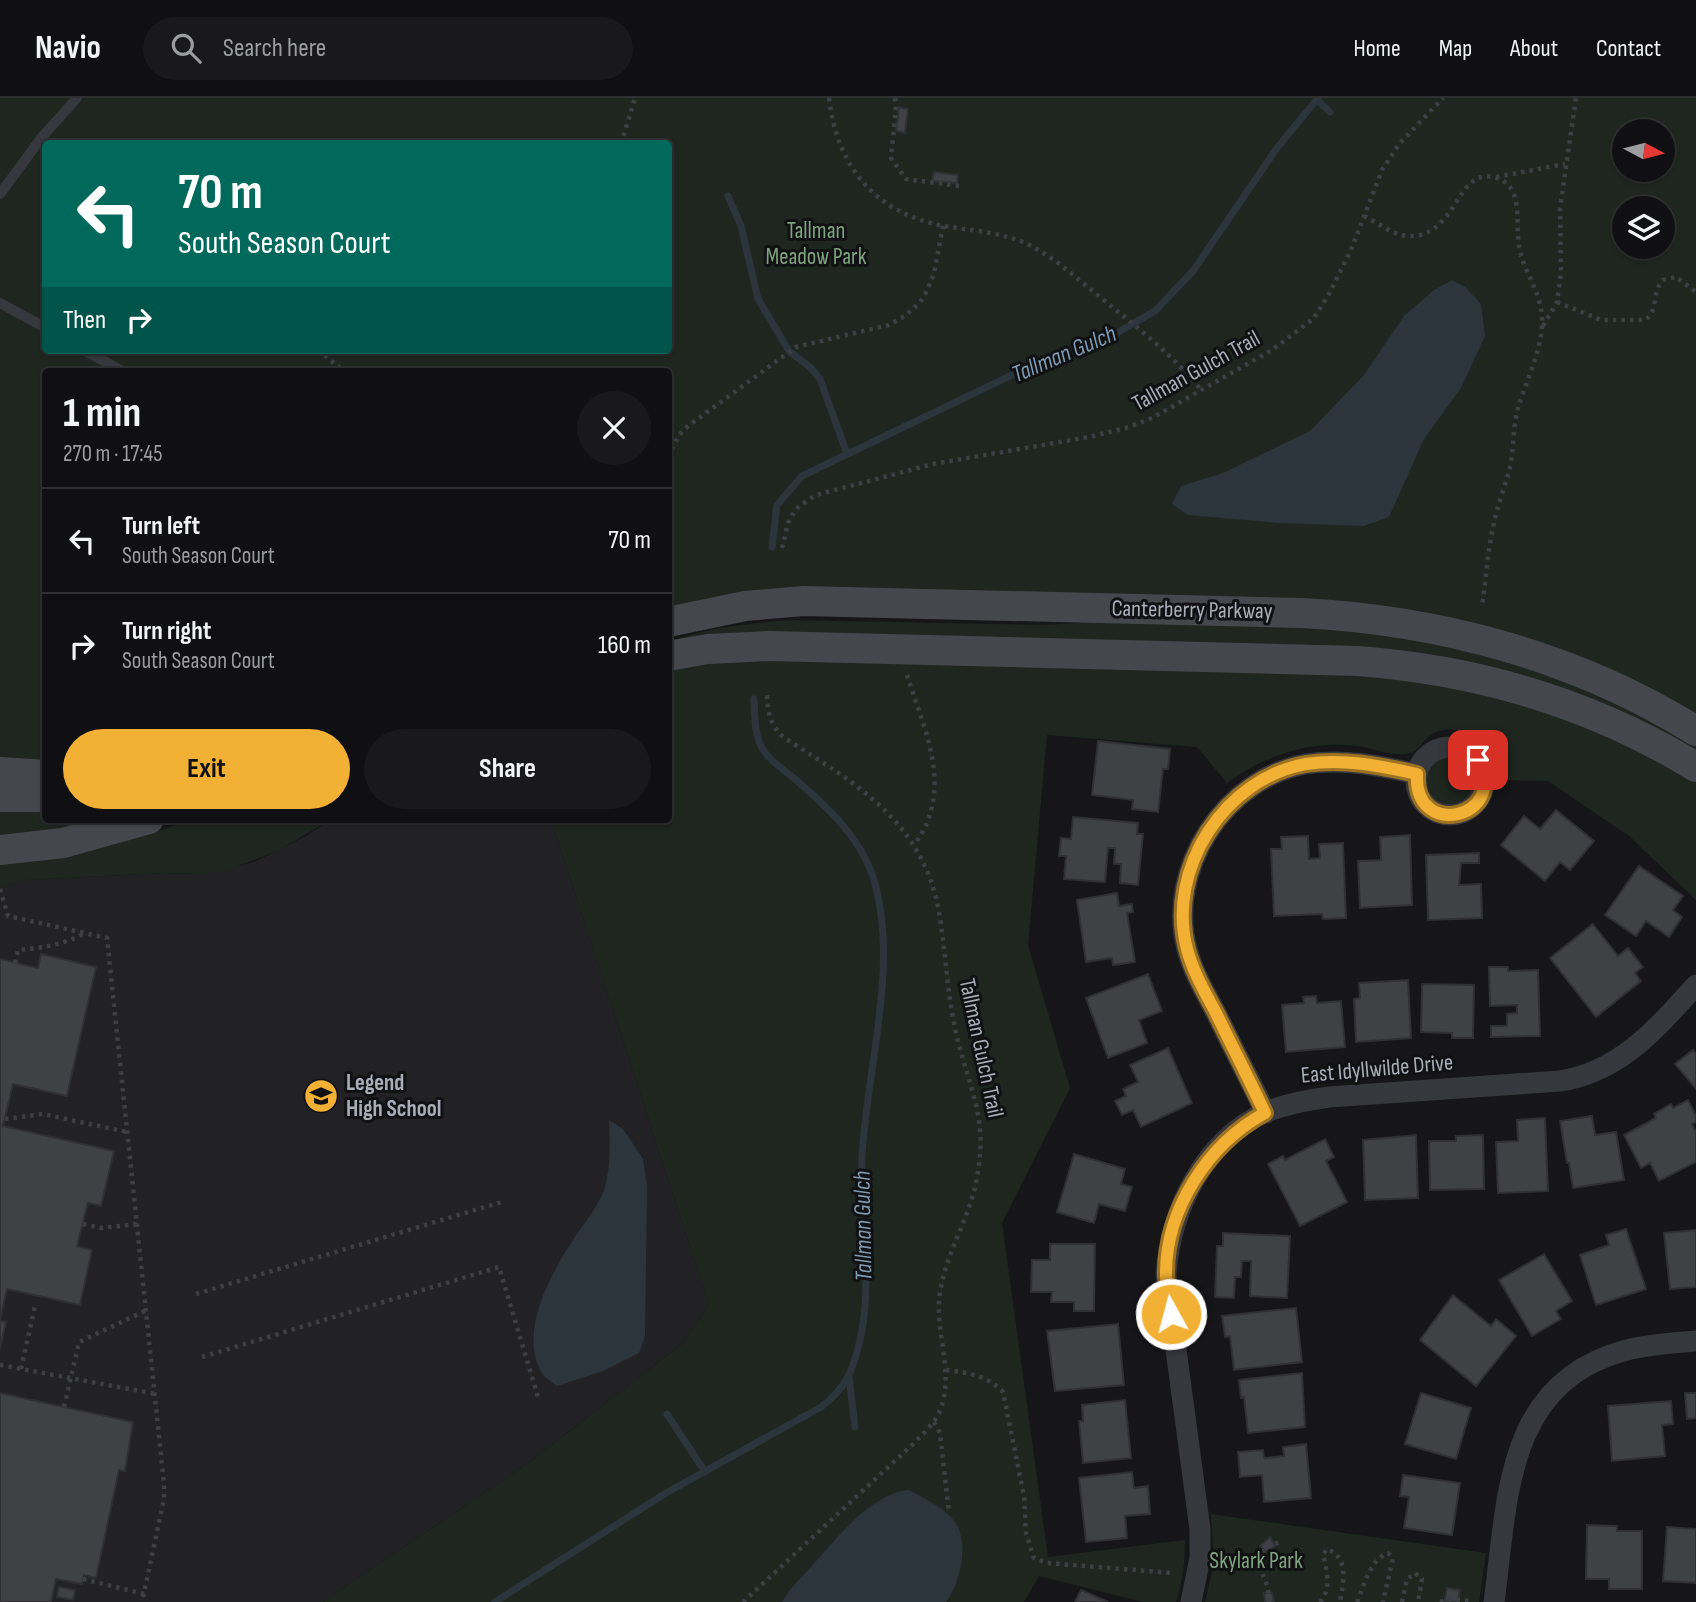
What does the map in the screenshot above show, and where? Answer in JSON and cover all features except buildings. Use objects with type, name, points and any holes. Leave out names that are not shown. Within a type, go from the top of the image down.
[{"type":"street","name":"Canterberry Parkway","points":[[672,621],[745,606],[804,601],[1302,613],[1363,617],[1458,634],[1552,662],[1638,699],[1696,731]]},
{"type":"street","name":"Canterberry Parkway","points":[[672,655],[708,649],[769,646],[1358,661],[1403,665],[1481,678],[1558,701],[1640,735],[1696,767]]},
{"type":"street","points":[[1265,1113],[1187,950],[1184,898],[1196,853],[1216,821],[1237,798],[1259,782],[1292,768],[1341,762],[1417,774]]},
{"type":"street","points":[[0,772],[42,775]]},
{"type":"street","points":[[0,797],[42,797]]},
{"type":"street","points":[[0,849],[62,843],[134,823]]},
{"type":"street","name":"East Idyllwilde Drive","points":[[1191,1602],[1200,1558],[1200,1529],[1167,1287],[1170,1242],[1179,1210],[1206,1164],[1228,1139],[1265,1113],[1296,1103],[1329,1097],[1560,1081],[1585,1075],[1607,1066],[1633,1050],[1696,985]]},
{"type":"street","points":[[1494,1602],[1514,1465],[1527,1428],[1541,1406],[1580,1371],[1609,1356],[1640,1348],[1696,1341]]},
{"type":"lane","points":[[0,194],[42,137],[77,98]]},
{"type":"lane","points":[[0,303],[42,326]]},
{"type":"lane","points":[[91,354],[116,368]]},
{"type":"path","points":[[622,140],[635,98]]},
{"type":"path","points":[[829,98],[842,151],[860,180],[881,200],[913,218],[1013,238],[1031,245],[1052,258],[1162,349],[1201,390]]},
{"type":"path","points":[[895,98],[891,158],[906,179],[959,186]]},
{"type":"path","name":"Tallman Gulch Trail","points":[[782,548],[793,514],[799,506],[817,495],[933,464],[1126,428],[1152,418],[1272,350],[1313,319],[1339,275],[1389,158],[1443,98]]},
{"type":"path","points":[[1482,607],[1493,527],[1511,464],[1518,410],[1542,327],[1557,302],[1561,261],[1560,208],[1576,98]]},
{"type":"path","points":[[1364,216],[1406,236],[1422,234],[1450,215],[1469,182],[1486,176],[1495,177],[1565,164]]},
{"type":"path","points":[[1495,177],[1508,184],[1516,200],[1518,243],[1535,285],[1542,327]]},
{"type":"path","points":[[672,447],[688,426],[789,351],[889,325],[905,316],[927,291],[934,273],[943,226]]},
{"type":"path","points":[[1557,302],[1601,320],[1645,320],[1651,316],[1655,292],[1663,280],[1676,277],[1696,292]]},
{"type":"path","points":[[323,354],[340,368]]},
{"type":"path","points":[[907,675],[931,751],[936,784],[924,832],[914,845]]},
{"type":"path","name":"Tallman Gulch Trail","points":[[743,1602],[934,1422],[941,1408],[946,1370],[939,1329],[941,1286],[977,1178],[981,1133],[979,1112],[954,1021],[934,886],[924,861],[897,822],[869,794],[774,729],[768,711],[767,695]]},
{"type":"path","points":[[0,889],[8,916],[107,938],[164,1470],[164,1499],[142,1602]]},
{"type":"path","points":[[15,963],[18,950],[74,940],[85,933]]},
{"type":"path","points":[[5,1119],[43,1114],[127,1132]]},
{"type":"path","points":[[196,1294],[505,1201]]},
{"type":"path","points":[[83,1224],[101,1228],[138,1224]]},
{"type":"path","points":[[202,1357],[499,1267],[538,1397]]},
{"type":"path","points":[[21,1369],[34,1306]]},
{"type":"path","points":[[64,1407],[79,1342],[147,1310]]},
{"type":"path","points":[[0,1365],[156,1394]]},
{"type":"path","points":[[946,1370],[969,1373],[992,1383],[1003,1392],[1024,1496],[1026,1532],[1034,1558],[1047,1563],[1172,1573]]},
{"type":"path","points":[[934,1422],[940,1433],[949,1513]]},
{"type":"path","points":[[1269,1602],[1259,1560],[1265,1547],[1280,1542]]},
{"type":"path","points":[[1320,1602],[1328,1585],[1323,1555],[1327,1549],[1337,1555],[1344,1572],[1340,1602]]},
{"type":"path","points":[[1357,1602],[1374,1565],[1382,1555],[1388,1553],[1393,1558],[1393,1564],[1383,1602]]},
{"type":"path","points":[[1222,1567],[1259,1569]]},
{"type":"path","points":[[1402,1602],[1407,1579],[1415,1573],[1422,1579],[1418,1602]]},
{"type":"path","points":[[83,1579],[144,1594]]},
{"type":"path","points":[[1440,1602],[1449,1598],[1469,1601]]},
{"type":"shaded area","points":[[1452,280],[1465,287],[1481,304],[1485,336],[1461,388],[1424,439],[1389,517],[1364,526],[1280,523],[1188,515],[1172,504],[1181,486],[1223,473],[1310,431],[1364,375],[1404,316],[1434,290]]},
{"type":"shaded area","name":"Legend High School","points":[[326,823],[552,823],[709,1305],[682,1344],[531,1461],[323,1602],[0,1602],[0,887],[25,880],[164,873],[202,874],[254,862]]},
{"type":"shaded area","points":[[609,1120],[623,1129],[643,1159],[647,1187],[645,1336],[639,1353],[603,1371],[557,1386],[544,1376],[536,1360],[533,1343],[535,1325],[539,1306],[555,1270],[604,1190],[609,1164]]},
{"type":"shaded area","points":[[909,1490],[946,1512],[959,1531],[962,1552],[959,1574],[946,1602],[782,1602],[795,1584],[854,1520],[880,1500]]},
{"type":"green space","name":"Tallman Meadow Park","points":[[0,98],[1696,98],[1696,716],[1489,628],[672,613],[672,368],[42,368],[42,766],[0,764]]},
{"type":"green space","points":[[783,620],[1045,625],[1125,620],[1317,621],[1512,657],[1696,740],[1696,750],[1505,676],[672,641],[718,628]]},
{"type":"green space","points":[[746,659],[1367,674],[1488,693],[1597,729],[1696,781],[1696,900],[1629,836],[1548,781],[1502,780],[1493,752],[1479,739],[1461,731],[1443,730],[1434,733],[1414,751],[1405,754],[1340,745],[1305,748],[1273,757],[1227,783],[1197,747],[1047,735],[1028,945],[1070,1088],[1002,1223],[1048,1557],[1185,1540],[1183,1571],[1176,1602],[1143,1602],[1039,1576],[1024,1602],[323,1602],[531,1461],[682,1344],[709,1305],[552,823],[672,823],[672,669]]},
{"type":"green space","points":[[1450,756],[1468,763],[1475,781],[1468,799],[1450,806],[1432,799],[1425,781],[1432,763]]},
{"type":"green space","points":[[42,804],[42,823],[91,823],[0,836],[0,805]]},
{"type":"green space","points":[[183,823],[325,823],[277,851],[225,871],[26,880],[0,887],[0,862],[140,837]]},
{"type":"green space","name":"Skylark Park","points":[[1211,1514],[1486,1553],[1479,1602],[1205,1602],[1214,1563]]},
{"type":"waterway","name":"Tallman Gulch","points":[[772,547],[777,505],[802,476],[1037,363],[1110,337],[1155,311],[1193,271],[1277,148],[1318,98]]},
{"type":"waterway","points":[[1317,100],[1330,112]]},
{"type":"waterway","points":[[728,196],[741,226],[758,299],[789,351],[811,368],[820,379],[847,454]]},
{"type":"waterway","name":"Tallman Gulch","points":[[495,1602],[666,1493],[821,1407],[842,1386],[857,1351],[866,1295],[862,1156],[883,980],[880,910],[873,877],[851,835],[819,800],[764,751],[756,729],[754,699]]},
{"type":"waterway","points":[[849,1377],[855,1427]]},
{"type":"waterway","points":[[667,1414],[705,1472]]},
{"type":"place","name":"Legend High School","points":[[321,1096]]},
{"type":"route","points":[[1171,1314],[1166,1275],[1170,1242],[1179,1210],[1196,1177],[1216,1152],[1228,1139],[1265,1113],[1187,950],[1184,898],[1192,863],[1200,844],[1216,821],[1248,789],[1276,773],[1305,764],[1341,762],[1417,774],[1419,796],[1426,806],[1436,813],[1459,815],[1470,810],[1483,792],[1485,780],[1478,760]]}]
